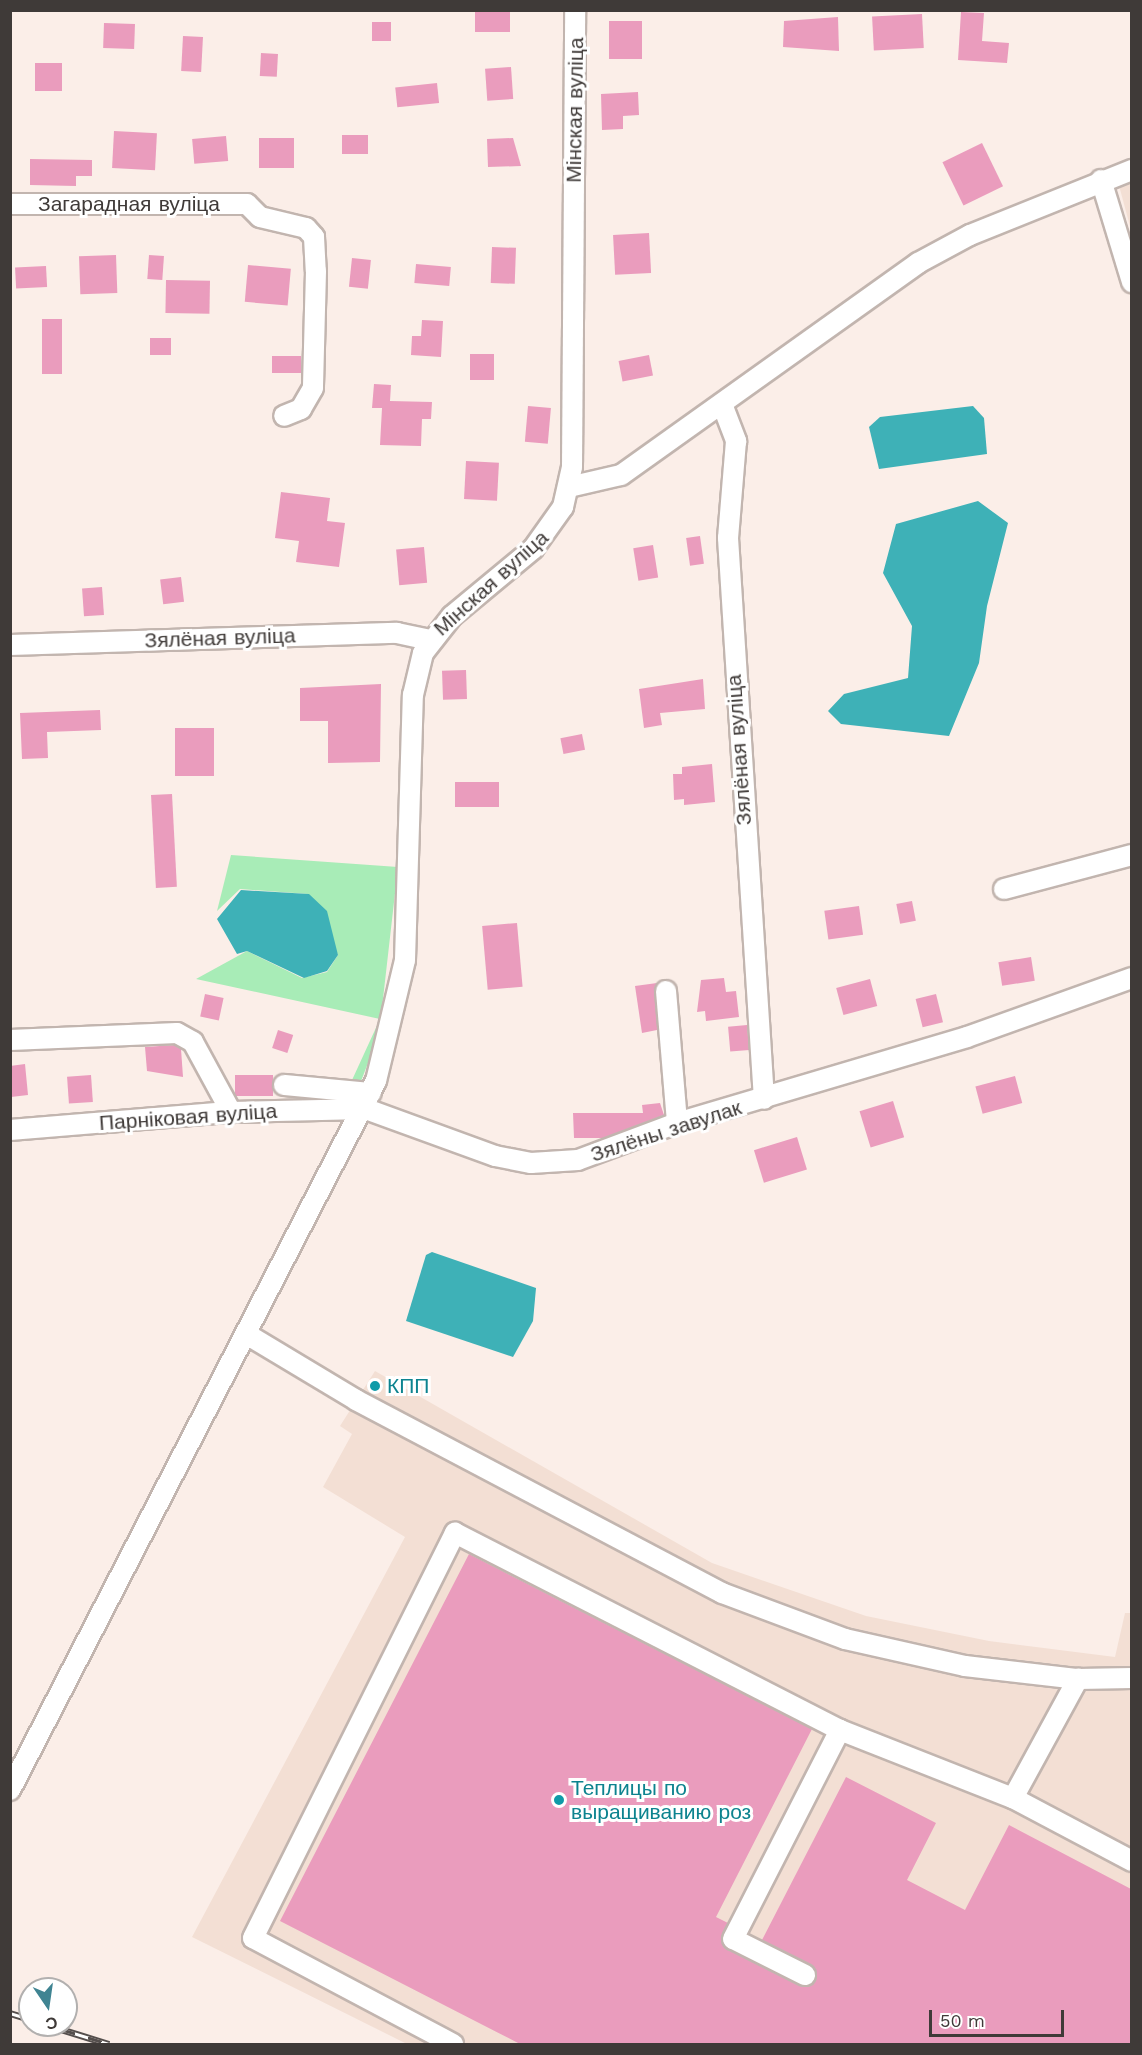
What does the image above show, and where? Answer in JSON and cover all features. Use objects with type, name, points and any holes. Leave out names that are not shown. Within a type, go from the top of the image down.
[{"type":"street","name":"Мінская вуліца","points":[[10,1790],[371,1094],[400,1001],[405,960],[414,695],[429,640],[533,549],[552,528],[568,487],[576,10]]},
{"type":"street","points":[[568,487],[621,475],[918,262],[1101,180],[1131,170]]},
{"type":"street","points":[[1101,180],[1131,282]]},
{"type":"street","name":"Загарадная вуліца","points":[[10,204],[247,204],[260,217],[306,228],[314,237],[313,388],[301,409],[284,416]]},
{"type":"street","name":"Зялёная вуліца","points":[[722,404],[736,441],[728,538],[764,1099]]},
{"type":"street","name":"Зялёная вуліца","points":[[10,645],[397,633],[429,640]]},
{"type":"street","points":[[1004,888],[1131,855]]},
{"type":"street","name":"Зялёны завулак","points":[[371,1094],[495,1156],[531,1163],[578,1160],[677,1123],[967,1037],[1131,978]]},
{"type":"street","points":[[666,991],[677,1123]]},
{"type":"street","points":[[10,1040],[177,1033],[193,1042],[231,1112]]},
{"type":"street","points":[[284,1085],[371,1094]]},
{"type":"street","name":"Парніковая вуліца","points":[[10,1130],[231,1112],[371,1094]]},
{"type":"street","points":[[248,1335],[356,1400],[722,1593],[845,1639],[965,1665],[1077,1679],[1131,1678]]},
{"type":"street","points":[[453,2044],[253,1938],[455,1533],[840,1730],[1013,1798],[1131,1861]]},
{"type":"street","points":[[1013,1798],[1077,1679]]},
{"type":"street","points":[[806,1976],[733,1939],[840,1730]]},
{"type":"shaded area","points":[[1131,160],[1131,230],[1114,167]]},
{"type":"shaded area","points":[[375,1371],[712,1563],[866,1616],[989,1641],[1115,1657],[1125,1613],[1131,1613],[1131,2044],[407,2044],[192,1937],[405,1537],[323,1487],[352,1434],[340,1426]]},
{"type":"green space","points":[[231,855],[398,867],[379,1034],[355,1097],[347,1091],[380,1019],[196,979],[247,951],[302,978],[327,972],[338,955],[308,894],[240,889],[217,911]]},
{"type":"water","points":[[973,406],[984,418],[987,454],[879,469],[869,427],[880,417]]},
{"type":"water","points":[[978,501],[1008,523],[987,606],[979,663],[949,736],[841,724],[828,711],[844,694],[908,678],[912,626],[883,573],[896,524]]},
{"type":"water","points":[[241,890],[309,894],[327,911],[338,955],[327,971],[304,978],[247,951],[237,954],[217,919]]},
{"type":"water","points":[[432,1252],[536,1288],[533,1321],[513,1357],[406,1321],[426,1255]]},
{"type":"building","points":[[475,10],[510,10],[510,32],[475,32]]},
{"type":"building","points":[[961,12],[984,13],[982,41],[1009,43],[1007,63],[958,60]]},
{"type":"building","points":[[922,14],[924,48],[874,51],[872,17]]},
{"type":"building","points":[[838,17],[839,51],[783,47],[784,21]]},
{"type":"building","points":[[609,21],[642,21],[642,59],[609,59]]},
{"type":"building","points":[[372,22],[391,22],[391,41],[372,41]]},
{"type":"building","points":[[104,23],[135,24],[134,49],[103,48]]},
{"type":"building","points":[[183,36],[203,37],[201,72],[181,71]]},
{"type":"building","points":[[261,53],[278,54],[277,77],[260,76]]},
{"type":"building","points":[[35,63],[62,63],[62,91],[35,91]]},
{"type":"building","points":[[511,67],[513,99],[487,101],[485,69]]},
{"type":"building","points":[[437,83],[439,103],[397,107],[395,87]]},
{"type":"building","points":[[638,92],[639,115],[623,116],[623,129],[602,130],[601,94]]},
{"type":"building","points":[[114,131],[157,133],[155,170],[112,168]]},
{"type":"building","points":[[342,135],[368,135],[368,154],[342,154]]},
{"type":"building","points":[[226,136],[228,161],[194,164],[192,139]]},
{"type":"building","points":[[259,138],[294,138],[294,168],[259,168]]},
{"type":"building","points":[[513,138],[521,166],[488,167],[487,139]]},
{"type":"building","points":[[982,143],[1003,186],[963,205],[942,162]]},
{"type":"building","points":[[30,159],[92,160],[92,176],[76,176],[76,186],[30,185]]},
{"type":"building","points":[[649,233],[651,273],[615,275],[613,235]]},
{"type":"building","points":[[492,247],[516,248],[515,284],[491,283]]},
{"type":"building","points":[[116,255],[117,293],[80,294],[79,256]]},
{"type":"building","points":[[149,255],[164,256],[162,280],[147,279]]},
{"type":"building","points":[[352,258],[371,260],[368,289],[349,287]]},
{"type":"building","points":[[416,264],[451,267],[449,286],[414,283]]},
{"type":"building","points":[[248,265],[291,269],[288,306],[245,302]]},
{"type":"building","points":[[46,266],[47,287],[16,289],[15,268]]},
{"type":"building","points":[[166,280],[210,281],[209,314],[165,313]]},
{"type":"building","points":[[42,319],[62,319],[62,374],[42,374]]},
{"type":"building","points":[[422,320],[443,321],[441,357],[411,355],[412,336],[421,336]]},
{"type":"building","points":[[150,338],[171,338],[171,355],[150,355]]},
{"type":"building","points":[[470,354],[494,354],[494,380],[470,380]]},
{"type":"building","points":[[649,355],[653,376],[623,382],[619,361]]},
{"type":"building","points":[[272,356],[301,356],[301,373],[272,373]]},
{"type":"building","points":[[374,384],[391,385],[390,401],[432,402],[431,419],[422,419],[421,446],[380,445],[382,408],[372,408]]},
{"type":"building","points":[[528,406],[551,408],[548,444],[525,442]]},
{"type":"building","points":[[466,461],[499,463],[497,501],[464,499]]},
{"type":"building","points":[[281,492],[330,498],[327,521],[345,523],[339,567],[296,562],[299,541],[275,538]]},
{"type":"building","points":[[700,536],[704,564],[690,566],[686,538]]},
{"type":"building","points":[[653,545],[658,578],[638,581],[633,548]]},
{"type":"building","points":[[424,547],[427,583],[399,585],[396,549]]},
{"type":"building","points":[[181,577],[184,602],[163,604],[160,580]]},
{"type":"building","points":[[102,587],[104,615],[84,616],[82,588]]},
{"type":"building","points":[[466,670],[467,699],[443,700],[442,671]]},
{"type":"building","points":[[703,679],[705,709],[660,713],[662,725],[644,728],[639,689]]},
{"type":"building","points":[[381,684],[380,762],[328,763],[328,721],[300,721],[300,688]]},
{"type":"building","points":[[100,710],[101,730],[47,732],[48,758],[22,759],[20,713]]},
{"type":"building","points":[[175,728],[214,728],[214,776],[175,776]]},
{"type":"building","points":[[582,734],[585,750],[563,754],[560,738]]},
{"type":"building","points":[[712,764],[715,802],[684,805],[684,799],[674,800],[673,774],[682,774],[682,767]]},
{"type":"building","points":[[455,782],[499,782],[499,807],[455,807]]},
{"type":"building","points":[[172,794],[177,887],[156,888],[151,795]]},
{"type":"building","points":[[912,901],[916,921],[900,924],[896,904]]},
{"type":"building","points":[[859,906],[863,935],[828,940],[824,911]]},
{"type":"building","points":[[517,923],[523,987],[488,990],[482,926]]},
{"type":"building","points":[[1031,957],[1035,981],[1002,986],[998,962]]},
{"type":"building","points":[[724,978],[726,992],[736,991],[739,1017],[706,1021],[705,1011],[697,1012],[701,980]]},
{"type":"building","points":[[870,979],[877,1006],[843,1015],[836,988]]},
{"type":"building","points":[[657,983],[657,1030],[642,1033],[635,986]]},
{"type":"building","points":[[205,994],[224,998],[219,1020],[200,1016]]},
{"type":"building","points":[[936,994],[943,1022],[923,1027],[916,999]]},
{"type":"building","points":[[747,1025],[749,1050],[730,1052],[728,1027]]},
{"type":"building","points":[[278,1030],[293,1035],[287,1053],[272,1048]]},
{"type":"building","points":[[174,1045],[181,1049],[183,1077],[147,1071],[145,1047]]},
{"type":"building","points":[[25,1064],[28,1095],[11,1097],[10,1066]]},
{"type":"building","points":[[91,1075],[93,1102],[69,1104],[67,1077]]},
{"type":"building","points":[[235,1075],[273,1075],[273,1096],[235,1096]]},
{"type":"building","points":[[1015,1076],[1022,1103],[983,1114],[975,1087]]},
{"type":"building","points":[[893,1101],[904,1137],[871,1148],[860,1111]]},
{"type":"building","points":[[660,1103],[664,1115],[604,1138],[574,1138],[573,1113],[643,1113],[642,1105]]},
{"type":"building","points":[[797,1137],[807,1170],[764,1183],[754,1150]]},
{"type":"building","name":"Теплицы по выращиванию роз","points":[[469,1554],[812,1729],[716,1917],[728,1923],[721,1939],[727,1949],[800,1986],[815,1981],[811,1965],[762,1940],[846,1777],[936,1823],[907,1880],[965,1910],[1009,1825],[1131,1889],[1131,2044],[520,2044],[280,1921]]},
{"type":"railway","points":[[10,2013],[18,2015]]},
{"type":"railway","points":[[78,2034],[109,2044]]},
{"type":"place","name":"КПП","points":[[375,1386]]},
{"type":"place","name":"Теплицы по выращиванию роз","points":[[559,1800]]}]
